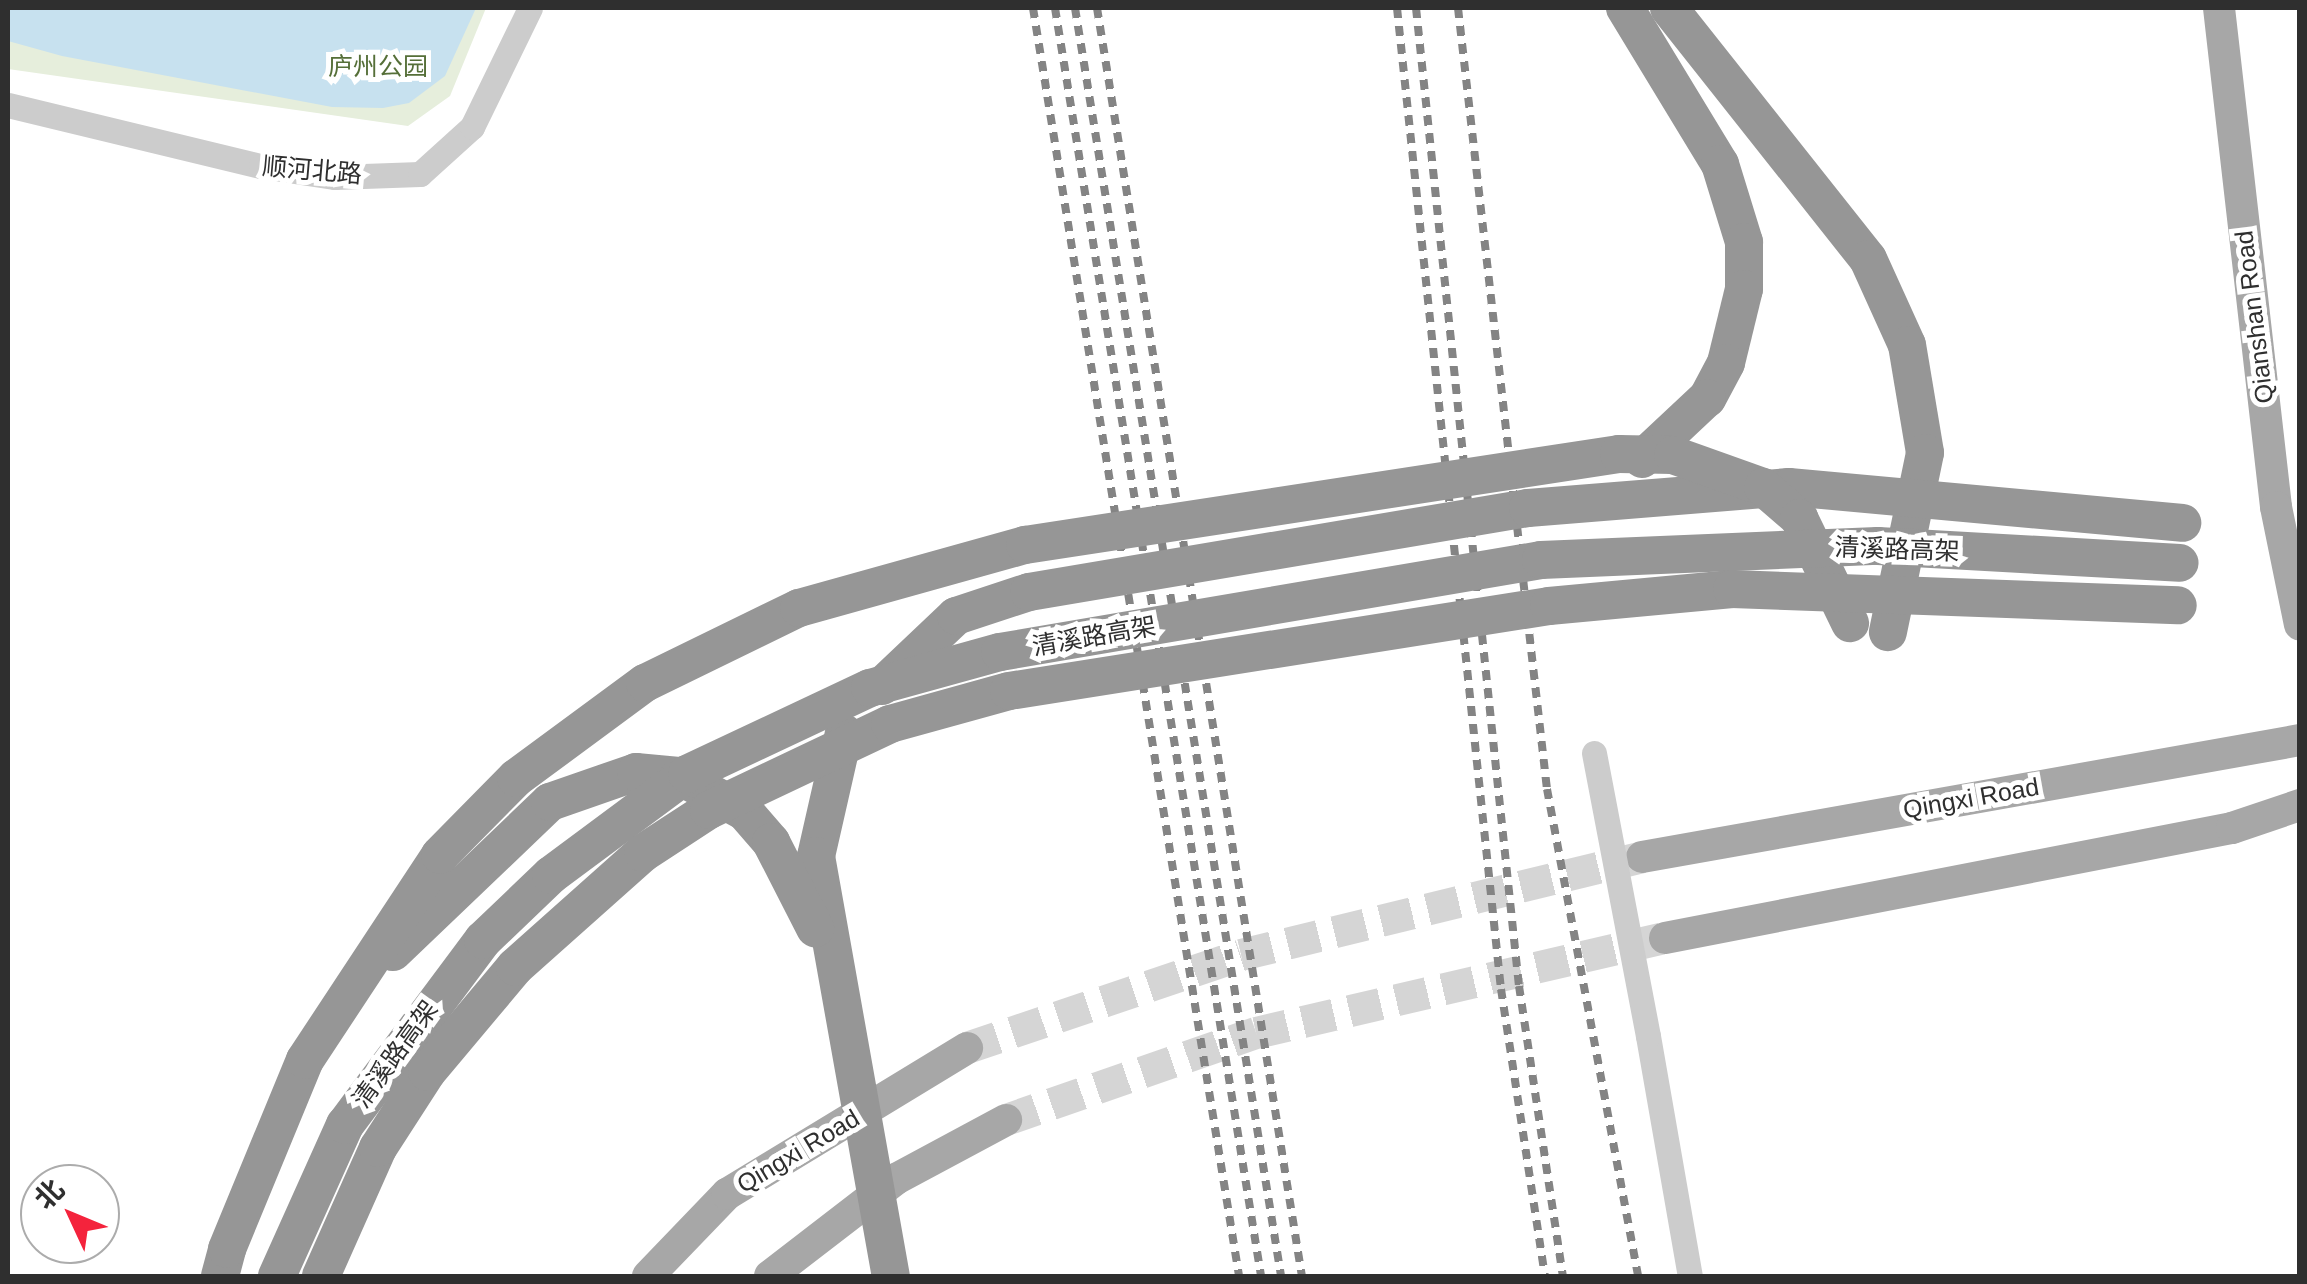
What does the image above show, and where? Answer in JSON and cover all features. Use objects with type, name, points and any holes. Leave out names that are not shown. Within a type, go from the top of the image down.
[{"type":"highway","points":[[1528,508],[1611,475],[1675,434],[1706,398],[1738,330],[1744,242],[1734,201],[1625,8]]},
{"type":"highway","points":[[1669,8],[1859,246],[1907,345],[1926,452],[1888,632]]},
{"type":"highway","points":[[220,1276],[260,1155],[305,1060],[373,944],[440,855],[516,778],[661,674],[879,580],[1025,545],[1562,460],[1673,455],[1763,487],[1798,518],[1850,624]]},
{"type":"highway","points":[[305,1060],[402,943],[550,802],[592,780],[679,776],[745,812],[809,910],[838,999],[891,1276],[816,856],[843,733],[911,650],[956,616],[1029,592],[1528,508],[1789,487],[2182,524]]},
{"type":"highway","name":"清溪路高架","points":[[278,1276],[344,1125],[482,940],[551,874],[687,774],[870,688],[1000,652],[1542,560],[1878,546],[2180,563]]},
{"type":"highway","name":"清溪路高架","points":[[321,1276],[378,1148],[428,1072],[516,966],[592,895],[692,821],[890,724],[1028,688],[1549,606],[1732,589],[2178,605]]},
{"type":"main road","name":"Qianshan Road","points":[[2219,8],[2276,507],[2300,625]]},
{"type":"main road","name":"Qingxi Road","points":[[1642,857],[2300,740]]},
{"type":"main road","points":[[1665,938],[2232,828],[2300,805]]},
{"type":"main road","name":"Qingxi Road","points":[[648,1276],[727,1194],[967,1048]]},
{"type":"main road","points":[[770,1276],[896,1179],[1006,1120]]},
{"type":"street","name":"顺河北路","points":[[8,106],[261,166],[335,177],[420,174],[472,127],[530,8]]},
{"type":"street","points":[[1594,753],[1690,1276]]},
{"type":"green space","name":"庐州公园","points":[[8,8],[486,8],[450,96],[408,126],[8,69]]},
{"type":"water","name":"庐州公园","points":[[8,8],[476,8],[445,76],[409,103],[383,108],[332,107],[62,56],[8,41]]},
{"type":"tunnel","points":[[967,1048],[1241,955],[1642,857]]},
{"type":"tunnel","points":[[1006,1120],[1256,1033],[1665,938]]},
{"type":"railway","points":[[1033,8],[1239,1276]]},
{"type":"railway","points":[[1055,8],[1261,1276]]},
{"type":"railway","points":[[1075,8],[1281,1276]]},
{"type":"railway","points":[[1097,8],[1302,1276]]},
{"type":"railway","points":[[1397,8],[1501,989],[1545,1276]]},
{"type":"railway","points":[[1416,8],[1519,986],[1563,1276]]},
{"type":"railway","points":[[1458,8],[1547,789],[1638,1276]]}]
